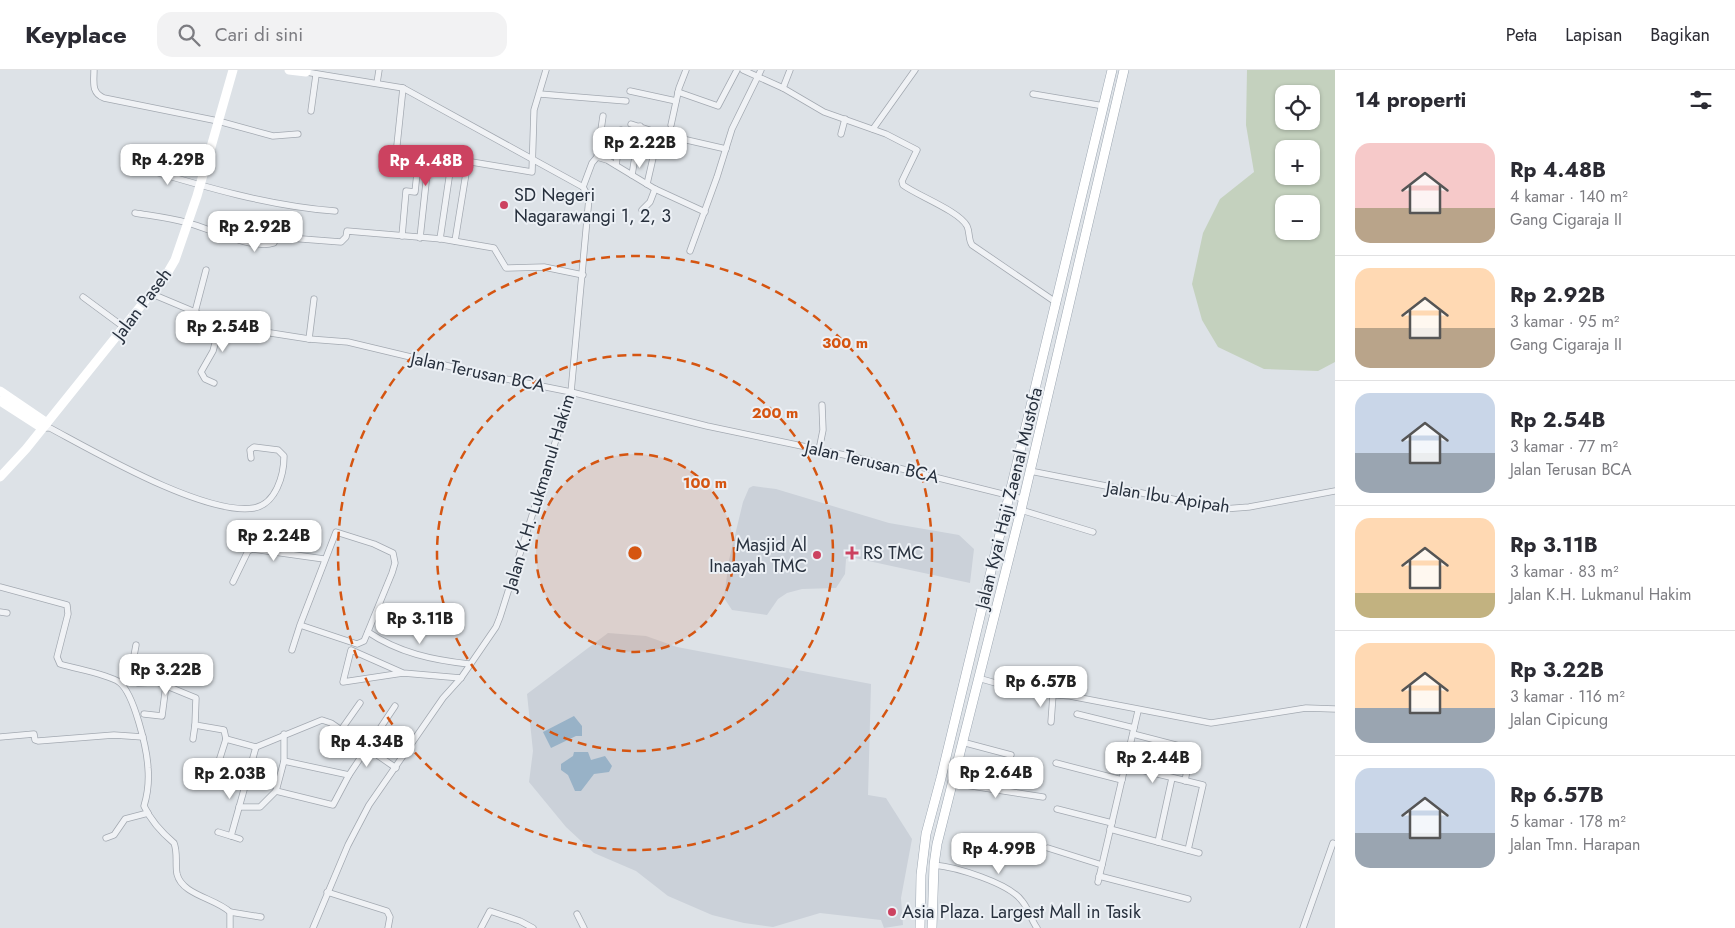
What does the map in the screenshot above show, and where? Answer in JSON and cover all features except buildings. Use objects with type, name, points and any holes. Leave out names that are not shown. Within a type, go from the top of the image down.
[{"type":"main road","name":"Jalan Paseh","points":[[0,477],[46,426],[152,294],[175,260],[200,185],[232,70]]},
{"type":"main road","points":[[289,70],[306,71]]},
{"type":"main road","name":"Jalan Kyai Haji Zaenal Mustofa","points":[[920,928],[921,875],[926,834],[1057,303],[1112,70]]},
{"type":"main road","name":"Jalan Kyai Haji Zaenal Mustofa","points":[[932,928],[934,865],[941,826],[1021,510],[1124,70]]},
{"type":"main road","points":[[1092,157],[1103,160]]},
{"type":"main road","points":[[1064,272],[1075,276]]},
{"type":"main road","points":[[0,391],[46,426]]},
{"type":"main road","points":[[1034,397],[1046,400]]},
{"type":"main road","points":[[0,401],[46,426]]},
{"type":"main road","points":[[980,619],[991,623]]},
{"type":"main road","points":[[963,687],[975,690]]},
{"type":"main road","points":[[930,821],[941,826]]},
{"type":"street","points":[[94,70],[94,89],[99,96],[218,121],[273,136],[298,134]]},
{"type":"street","points":[[377,83],[379,70]]},
{"type":"street","points":[[403,88],[397,148],[419,154],[532,172],[534,110],[546,70]]},
{"type":"street","points":[[671,126],[678,92],[686,70]]},
{"type":"street","points":[[678,92],[718,106],[737,70]]},
{"type":"street","points":[[742,70],[783,88],[808,104],[873,129],[917,150],[902,181],[903,185],[955,216],[968,227],[972,245],[1057,303]]},
{"type":"street","points":[[690,251],[738,113],[761,70]]},
{"type":"street","points":[[783,88],[790,70]]},
{"type":"street","points":[[873,129],[915,70]]},
{"type":"street","points":[[306,71],[316,75],[403,88],[583,187],[596,157],[603,116]]},
{"type":"street","points":[[311,111],[316,75]]},
{"type":"street","points":[[630,91],[676,101]]},
{"type":"street","points":[[540,94],[626,101]]},
{"type":"street","points":[[1033,94],[1104,106]]},
{"type":"street","points":[[803,111],[808,104]]},
{"type":"street","points":[[840,134],[845,119]]},
{"type":"street","points":[[631,124],[665,135],[726,149]]},
{"type":"street","points":[[632,175],[640,126]]},
{"type":"street","points":[[616,165],[622,130]]},
{"type":"street","points":[[402,236],[406,192],[415,192],[419,154]]},
{"type":"street","points":[[420,238],[430,155]]},
{"type":"street","points":[[596,157],[616,165],[655,189],[705,212]]},
{"type":"street","points":[[440,239],[452,158]]},
{"type":"street","points":[[647,184],[653,158]]},
{"type":"street","points":[[455,240],[468,161]]},
{"type":"street","points":[[142,168],[200,185],[284,205],[334,210]]},
{"type":"street","name":"Jalan K.H. Lukmanul Hakim","points":[[313,928],[369,805],[444,698],[461,678],[496,627],[500,617],[572,392],[589,198],[583,187]]},
{"type":"street","points":[[642,210],[650,202],[655,189]]},
{"type":"street","points":[[135,213],[187,222],[243,240],[267,245],[274,243],[276,237],[341,242],[346,237],[347,231],[455,240],[494,248],[506,268],[544,267],[583,275]]},
{"type":"street","points":[[195,312],[206,270]]},
{"type":"street","name":"Jalan Terusan BCA","points":[[152,294],[220,325],[309,339],[348,342],[486,375],[572,392],[707,426],[1010,494],[1023,499]]},
{"type":"street","points":[[83,298],[125,328]]},
{"type":"street","points":[[309,339],[314,299]]},
{"type":"street","points":[[214,383],[202,376],[201,372],[213,351],[220,325]]},
{"type":"street","points":[[819,450],[823,430],[822,405]]},
{"type":"street","points":[[46,426],[139,476],[232,508],[254,508],[264,504],[276,490],[284,472],[284,456],[278,450],[254,447],[250,450],[251,458]]},
{"type":"street","name":"Jalan Ibu Apipah","points":[[1030,471],[1223,509],[1249,507],[1335,491]]},
{"type":"street","points":[[1021,510],[1093,532]]},
{"type":"street","points":[[292,650],[300,625],[334,534],[338,531],[390,550],[393,553],[395,563],[392,573],[364,641],[357,644],[300,625]]},
{"type":"street","points":[[233,582],[248,551],[252,549],[324,560]]},
{"type":"street","points":[[0,587],[67,605],[68,614],[57,657],[60,664],[110,677],[123,686],[143,737],[148,767],[148,795],[144,806],[162,833],[174,843],[177,874],[188,891],[212,899],[230,912],[261,917]]},
{"type":"street","points":[[0,612],[7,613]]},
{"type":"street","points":[[368,632],[394,647],[417,655],[469,664]]},
{"type":"street","points":[[123,686],[133,660],[136,645]]},
{"type":"street","points":[[403,673],[351,650],[343,682],[403,673],[461,678]]},
{"type":"street","points":[[379,678],[381,664]]},
{"type":"street","points":[[978,678],[1022,691],[1070,696],[1138,711],[1217,723],[1300,709],[1335,709]]},
{"type":"street","points":[[138,682],[152,681],[196,698],[193,739]]},
{"type":"street","points":[[144,714],[162,716],[166,686]]},
{"type":"street","points":[[1051,722],[1053,695]]},
{"type":"street","points":[[341,730],[360,703]]},
{"type":"street","points":[[276,792],[333,805],[349,775],[395,706]]},
{"type":"street","points":[[1138,711],[1099,879],[1188,899]]},
{"type":"street","points":[[1077,714],[1191,749],[1185,781]]},
{"type":"street","points":[[226,739],[256,747],[322,720],[341,730],[396,768]]},
{"type":"street","points":[[195,725],[224,730],[226,739],[218,764]]},
{"type":"street","points":[[0,738],[34,734],[37,741],[114,735],[143,737]]},
{"type":"street","points":[[239,807],[260,807],[276,792],[284,761],[284,734]]},
{"type":"street","points":[[962,742],[1011,755]]},
{"type":"street","points":[[231,836],[256,747]]},
{"type":"street","points":[[284,761],[349,775]]},
{"type":"street","points":[[1056,763],[1122,780]]},
{"type":"street","points":[[1125,766],[1203,785],[1188,850]]},
{"type":"street","points":[[1158,842],[1172,778]]},
{"type":"street","points":[[952,783],[1042,797]]},
{"type":"street","points":[[1057,809],[1158,842],[1199,853]]},
{"type":"street","points":[[106,838],[114,835],[125,819],[148,813]]},
{"type":"street","points":[[218,832],[240,839]]},
{"type":"street","points":[[1303,928],[1333,843]]},
{"type":"street","points":[[1048,848],[1102,865]]},
{"type":"street","points":[[934,865],[966,871],[1011,891],[1022,900],[1037,928]]},
{"type":"street","points":[[328,892],[387,911],[390,917],[388,928]]},
{"type":"street","points":[[481,928],[490,911],[520,921],[533,928]]},
{"type":"street","points":[[230,912],[230,928]]},
{"type":"street","points":[[577,914],[584,928]]},
{"type":"shaded area","name":"RS TMC","points":[[753,486],[776,489],[889,523],[959,535],[974,549],[970,583],[850,557],[846,559],[845,574],[836,588],[802,589],[787,593],[778,599],[767,615],[732,610],[724,598],[729,560],[743,502],[749,488]]},
{"type":"shaded area","points":[[608,633],[646,636],[677,647],[871,684],[868,795],[886,798],[912,839],[901,898],[903,925],[884,928],[881,920],[820,913],[773,927],[744,923],[712,915],[668,896],[636,871],[594,853],[566,827],[529,782],[533,751],[527,694]]},
{"type":"green space","points":[[1247,70],[1335,70],[1335,362],[1318,371],[1264,369],[1218,347],[1202,320],[1192,284],[1203,233],[1220,199],[1254,172],[1246,125]]},
{"type":"water","points":[[574,716],[582,726],[582,736],[576,736],[551,748],[543,732]]},
{"type":"water","points":[[574,752],[588,752],[591,760],[605,756],[612,766],[609,772],[594,774],[581,791],[575,791],[568,775],[561,770],[561,764],[573,756]]},
{"type":"place","name":"SD Negeri Nagarawangi 1, 2, 3","points":[[504,205]]},
{"type":"place","name":"RS TMC","points":[[852,553]]},
{"type":"place","name":"Masjid Al Inaayah TMC","points":[[817,555]]},
{"type":"place","name":"Asia Plaza. Largest Mall in Tasik","points":[[892,912]]}]
